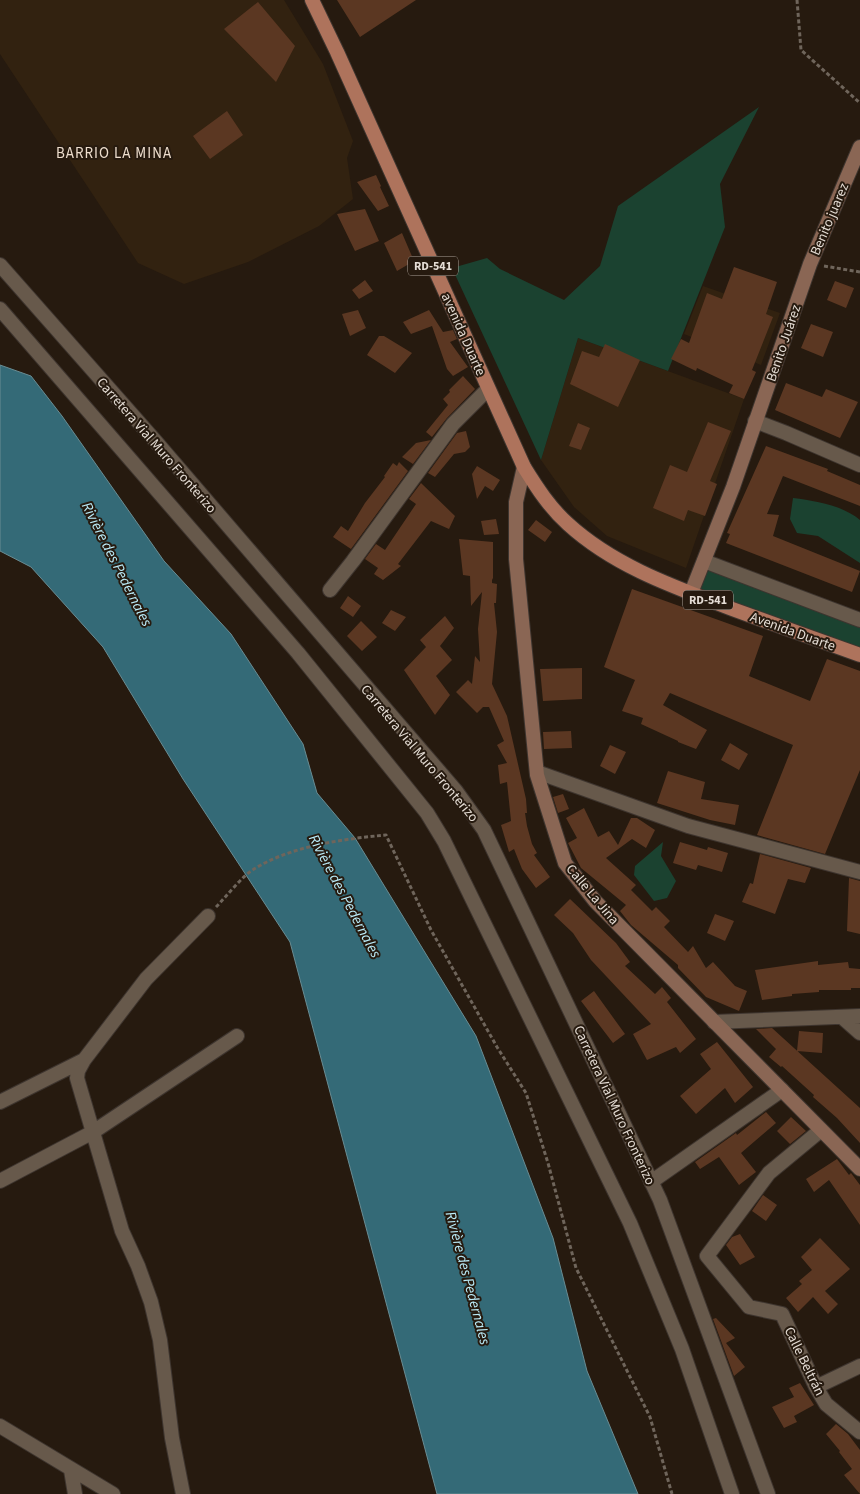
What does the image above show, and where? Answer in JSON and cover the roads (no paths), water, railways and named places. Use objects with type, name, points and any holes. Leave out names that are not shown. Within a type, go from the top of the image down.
[{"type":"main road","name":"avenida Duarte","points":[[312,0],[524,468],[546,502],[567,524]]},
{"type":"main road","name":"Benito juarez","points":[[810,264],[860,147]]},
{"type":"main road","name":"Benito Juárez","points":[[691,593],[733,487],[810,264]]},
{"type":"main road","name":"Calle La Jina","points":[[524,468],[516,502],[516,558],[537,772],[565,863],[595,901],[860,1168]]},
{"type":"main road","name":"Avenida Duarte","points":[[567,524],[592,544],[617,559],[671,586],[860,656]]},
{"type":"street","name":"Carretera Vial Muro Fronterizo","points":[[0,265],[157,443],[456,792],[484,830],[660,1200],[768,1494]]},
{"type":"street","points":[[0,309],[298,653],[426,813],[444,841],[630,1223],[682,1349],[732,1494]]},
{"type":"street","points":[[330,590],[453,424],[488,389]]},
{"type":"street","points":[[755,421],[786,432],[860,465]]},
{"type":"street","points":[[704,561],[860,620]]},
{"type":"street","points":[[537,772],[688,826],[860,872]]},
{"type":"street","points":[[182,1494],[172,1438],[160,1340],[152,1302],[122,1231],[110,1196],[77,1078],[78,1071],[84,1060],[146,979],[208,916]]},
{"type":"street","points":[[714,1022],[860,1016]]},
{"type":"street","points":[[843,1018],[860,1033]]},
{"type":"street","points":[[0,1181],[93,1132],[237,1036]]},
{"type":"street","points":[[0,1102],[84,1060]]},
{"type":"street","points":[[651,1182],[782,1090]]},
{"type":"street","name":"Calle Beltrán","points":[[821,1130],[769,1173],[707,1256],[749,1306],[782,1314],[816,1387],[826,1404],[860,1432]]},
{"type":"street","points":[[816,1387],[860,1366]]},
{"type":"street","points":[[0,1426],[113,1494]]},
{"type":"street","points":[[71,1470],[75,1494]]},
{"type":"water","name":"Rivière des Pedernales","points":[[0,365],[31,376],[62,416],[164,561],[231,634],[303,744],[317,793],[355,838],[476,1036],[553,1238],[587,1371],[638,1494],[437,1494],[290,942],[183,779],[103,647],[31,567],[0,551]]},
{"type":"district","name":"BARRIO LA MINA","points":[[114,153]]}]
